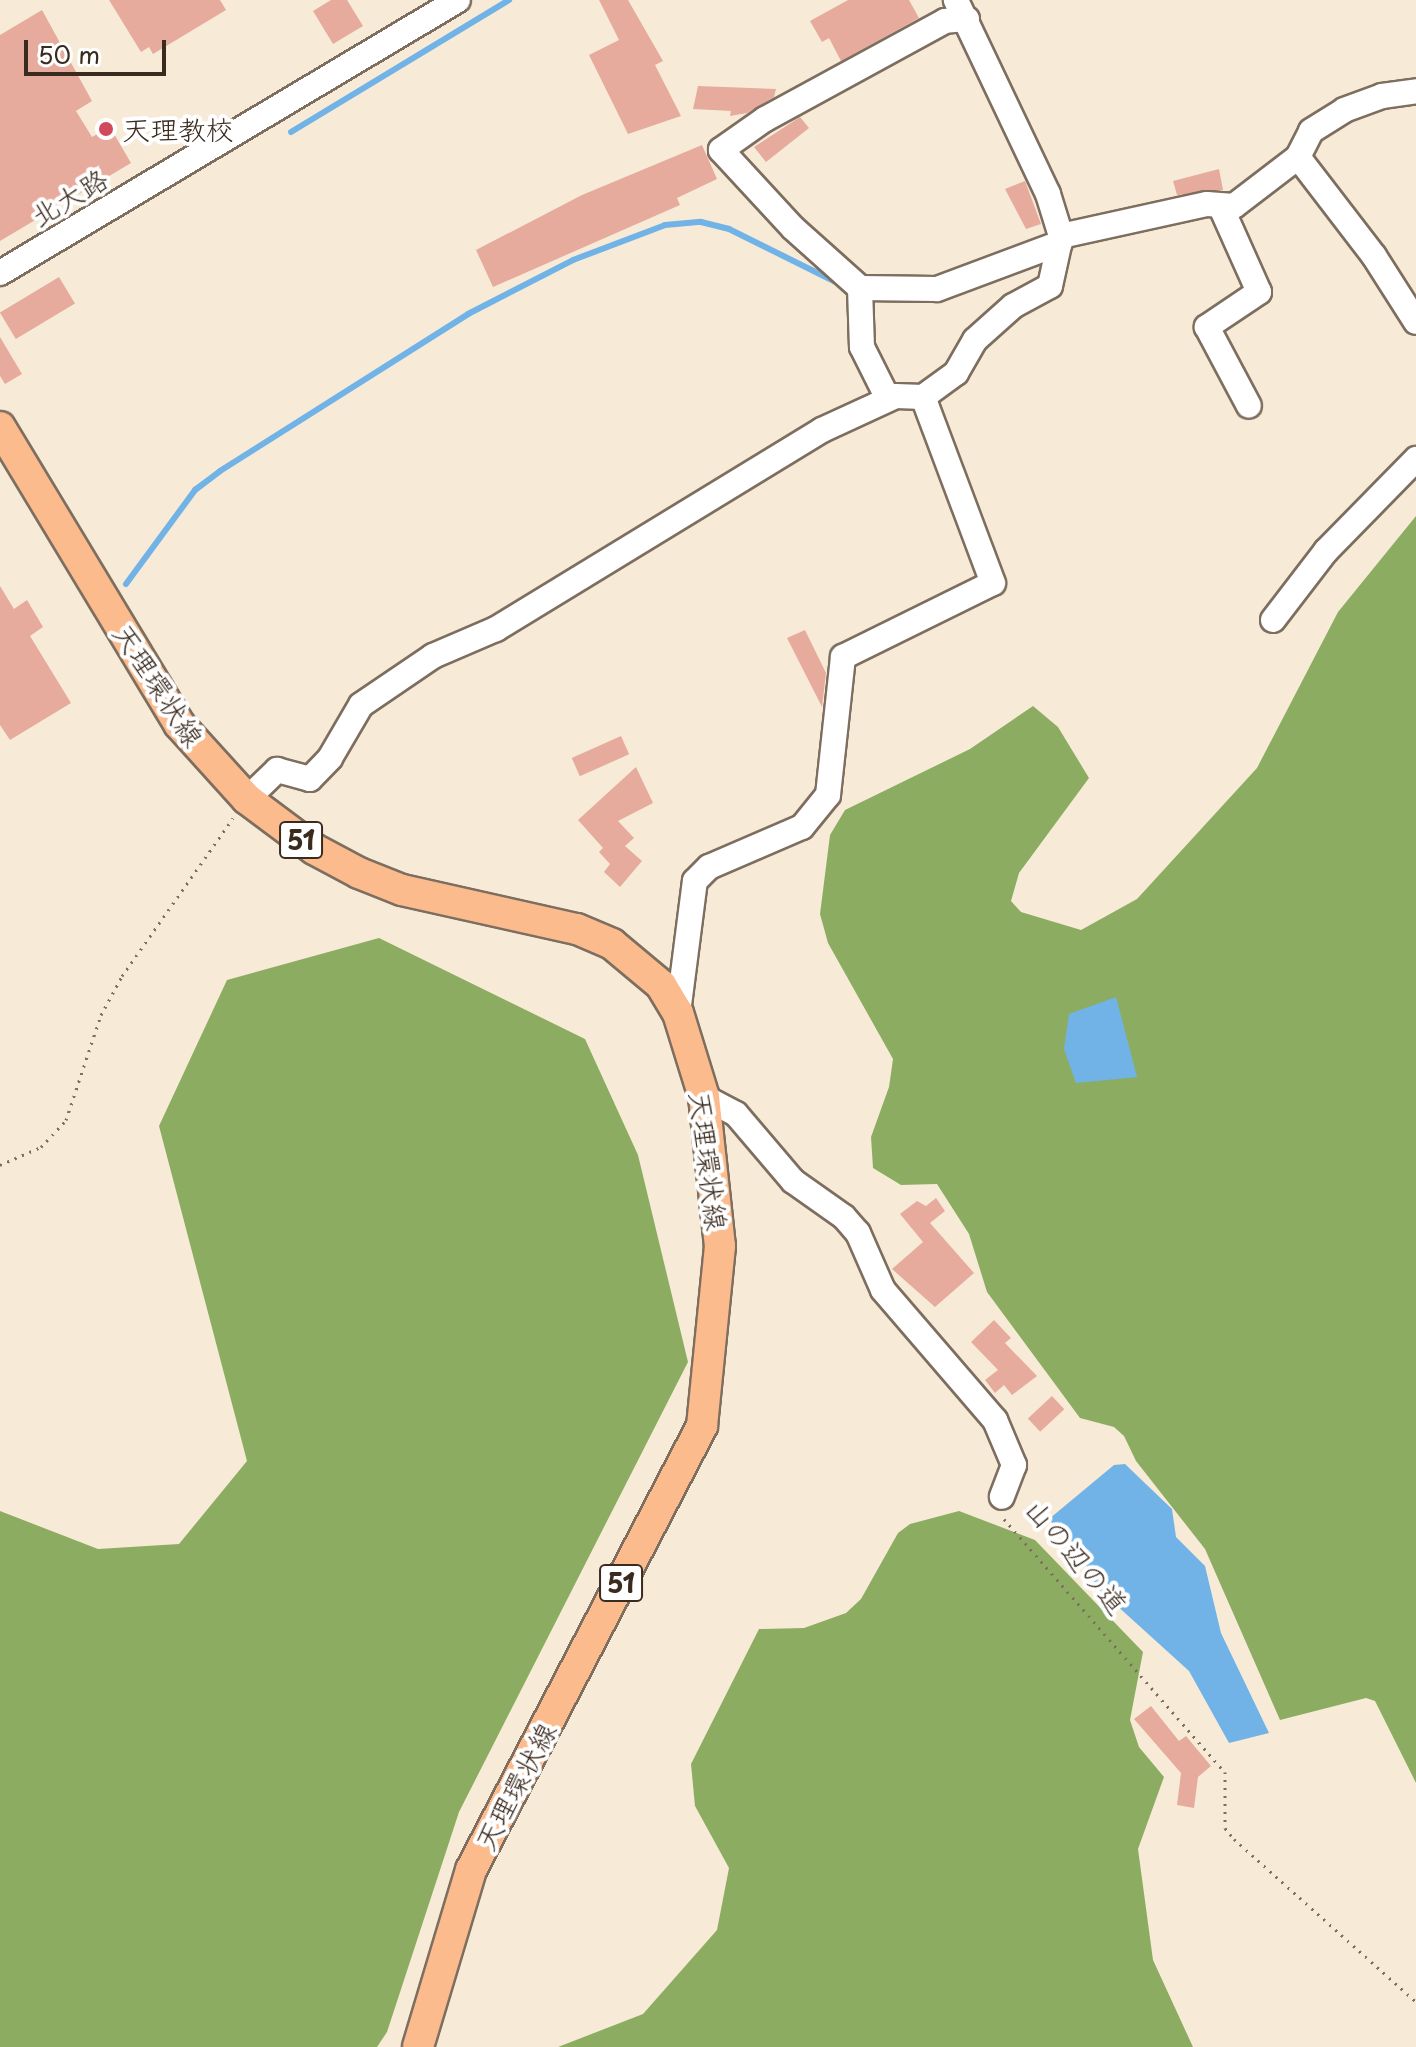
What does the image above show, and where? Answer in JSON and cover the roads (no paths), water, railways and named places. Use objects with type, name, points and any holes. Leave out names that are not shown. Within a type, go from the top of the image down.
[{"type":"main road","name":"天理環状線","points":[[0,427],[179,724],[247,799],[314,849],[359,873],[402,890],[577,929],[612,944],[661,985],[678,1013],[704,1097],[720,1246],[702,1426],[471,1870],[418,2047]]},
{"type":"street","name":"北大路","points":[[0,273],[458,0]]},
{"type":"street","points":[[247,799],[277,770],[310,779],[330,758],[361,705],[396,678],[496,629],[822,430],[888,399],[923,397],[956,373],[975,340],[1013,306],[1050,286],[1060,240],[1048,194],[961,9],[945,21],[765,119],[721,150],[793,228],[860,288],[937,289],[1060,240],[1207,204],[1221,207],[1260,190],[1298,157],[1311,131],[1344,110],[1416,91]]},
{"type":"street","points":[[1298,157],[1374,256],[1416,322]]},
{"type":"street","points":[[1221,207],[1259,292],[1207,327],[1249,406]]},
{"type":"street","points":[[860,288],[862,347],[888,399]]},
{"type":"street","points":[[678,1013],[695,881],[709,867],[802,827],[828,795],[843,657],[993,583],[923,397]]},
{"type":"street","points":[[1273,620],[1326,551],[1416,459]]},
{"type":"street","name":"山の辺の道","points":[[704,1097],[736,1114],[793,1181],[858,1233],[883,1290],[995,1420],[1014,1465],[1002,1497]]},
{"type":"water","points":[[1116,997],[1137,1077],[1076,1083],[1064,1049],[1069,1014]]},
{"type":"water","points":[[1125,1464],[1172,1509],[1176,1537],[1205,1566],[1221,1633],[1269,1733],[1229,1743],[1189,1671],[1093,1584],[1086,1565],[1049,1519],[1114,1465]]},
{"type":"waterway","points":[[291,132],[509,0]]},
{"type":"waterway","points":[[126,584],[195,490],[220,471],[468,314],[573,260],[665,225],[701,222],[729,229],[838,283]]},
{"type":"place","name":"天理教校","points":[[106,129]]}]
